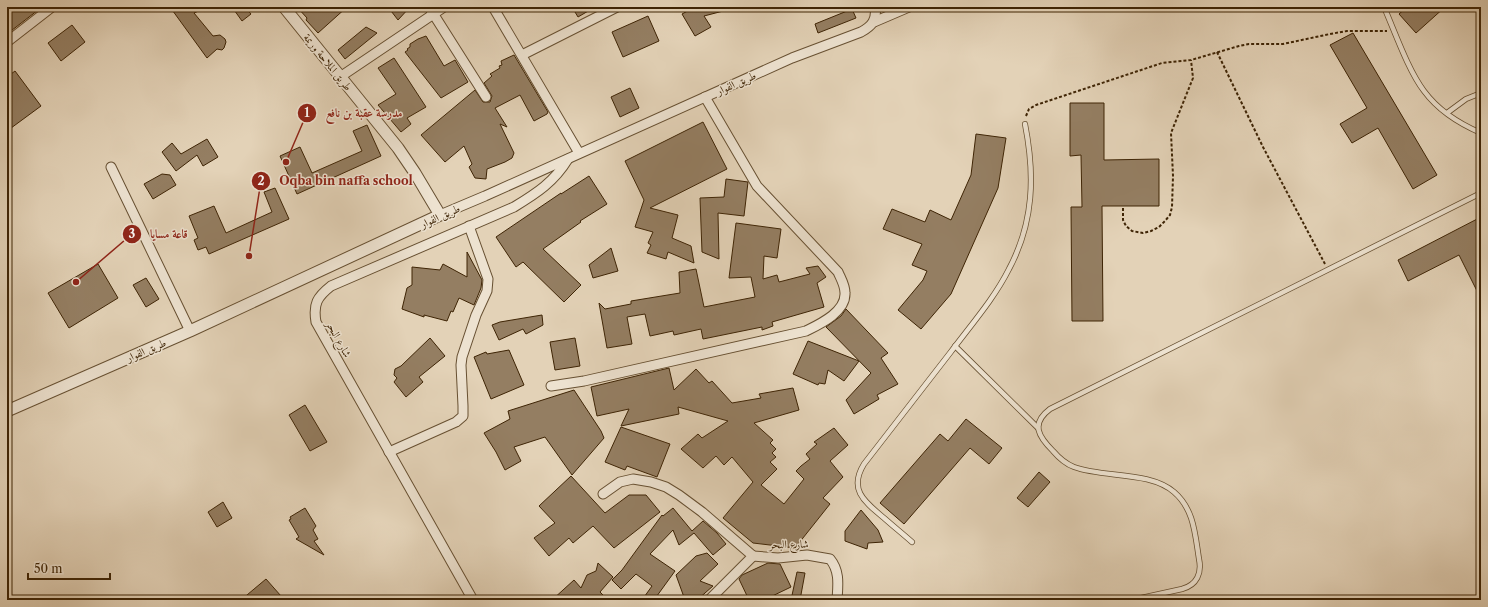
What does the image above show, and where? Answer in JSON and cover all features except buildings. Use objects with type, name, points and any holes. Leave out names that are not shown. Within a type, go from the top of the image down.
[{"type":"street","points":[[7,42],[52,7]]},
{"type":"street","name":"طريق الملاحة وريمة","points":[[284,7],[398,148],[440,215]]},
{"type":"street","points":[[340,77],[432,10],[444,7]]},
{"type":"street","points":[[493,7],[580,153]]},
{"type":"street","points":[[522,55],[617,7]]},
{"type":"street","points":[[874,22],[876,7]]},
{"type":"street","name":"طريق الفوار","points":[[7,411],[190,331],[440,215],[792,58],[861,32],[874,22],[909,7]]},
{"type":"street","points":[[432,10],[486,97]]},
{"type":"street","points":[[551,386],[584,381],[806,331],[835,313],[842,303],[845,294],[838,272],[757,186],[705,97]]},
{"type":"street","name":"شارع البحر","points":[[473,600],[316,322],[314,311],[316,301],[322,292],[331,286],[514,207],[534,194],[560,172],[568,159]]},
{"type":"street","points":[[111,167],[190,331]]},
{"type":"street","points":[[389,452],[456,422],[463,416],[462,357],[476,316],[487,290],[488,279],[469,226]]},
{"type":"street","points":[[603,494],[620,482],[633,479],[651,482],[666,487],[702,512],[752,556],[709,600]]},
{"type":"street","name":"شارع البحر","points":[[752,556],[778,558],[807,555],[830,559],[836,566],[837,600]]},
{"type":"lane","points":[[1384,7],[1416,80],[1433,101],[1447,113],[1466,126],[1481,133]]},
{"type":"lane","points":[[1447,113],[1466,99],[1481,93]]},
{"type":"lane","points":[[912,542],[864,501],[858,487],[860,471],[1002,283],[1016,255],[1028,214],[1032,183],[1031,159],[1026,124]]},
{"type":"lane","points":[[1132,600],[1182,589],[1193,584],[1197,580],[1200,562],[1193,520],[1182,499],[1164,485],[1152,481],[1070,466],[1044,442],[1039,435],[1039,420],[1044,414],[1050,409],[1481,193]]},
{"type":"lane","points":[[955,346],[1038,428]]},
{"type":"path","points":[[1026,124],[1027,112],[1036,105],[1162,63],[1191,60],[1249,44],[1283,44],[1347,31],[1395,32]]},
{"type":"path","points":[[1217,52],[1263,147],[1328,270]]},
{"type":"path","points":[[1123,208],[1123,220],[1126,226],[1132,231],[1143,233],[1159,227],[1170,215],[1172,207],[1173,176],[1171,133],[1193,78],[1191,60]]},
{"type":"place","name":"مدرسة عقبة بن نافع","points":[[286,162]]},
{"type":"place","name":"Oqba bin naffa school","points":[[249,256]]},
{"type":"place","name":"قاعة مسايا","points":[[76,282]]}]
